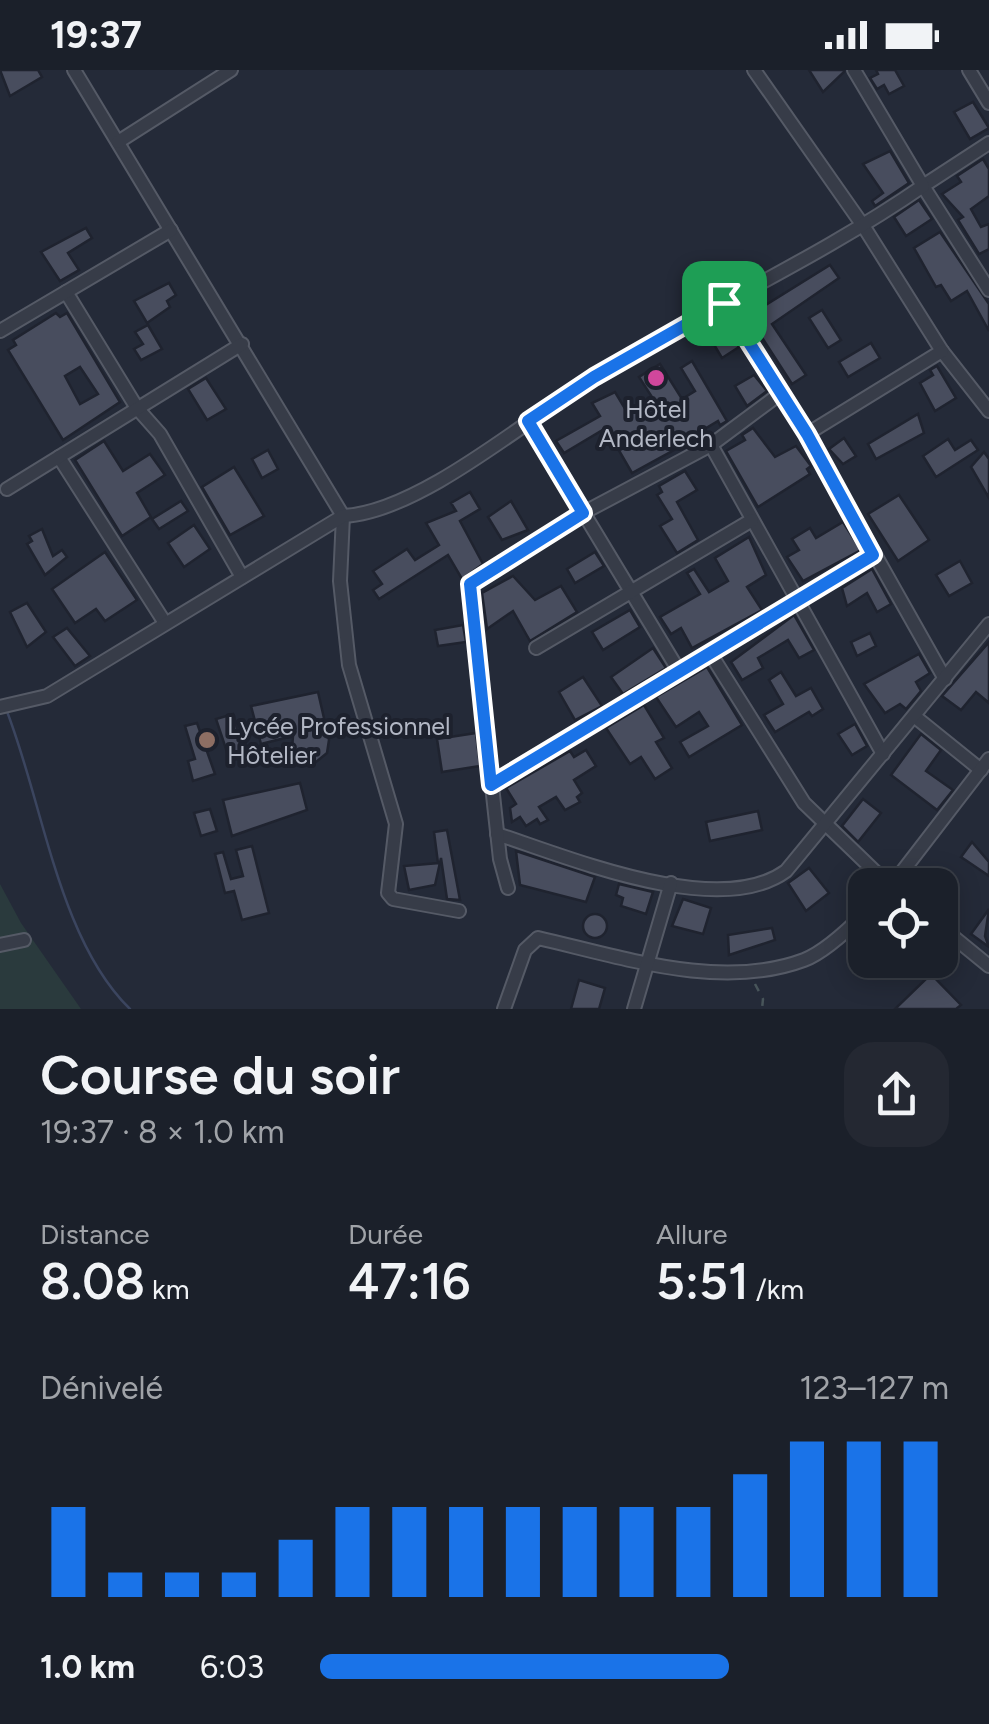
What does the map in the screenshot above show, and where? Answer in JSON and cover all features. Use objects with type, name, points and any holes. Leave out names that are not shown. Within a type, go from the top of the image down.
[{"type":"street","points":[[74,70],[343,516],[340,581],[349,666],[396,824],[388,893],[393,899],[459,912]]},
{"type":"street","points":[[118,142],[231,70]]},
{"type":"street","points":[[754,70],[864,227],[942,351],[989,411]]},
{"type":"street","points":[[854,70],[923,186],[983,264],[989,290]]},
{"type":"street","points":[[970,70],[989,103]]},
{"type":"street","points":[[0,708],[47,696],[343,516],[368,515],[425,487],[594,377],[864,227],[989,143]]},
{"type":"street","points":[[0,332],[171,230]]},
{"type":"street","points":[[66,292],[137,408],[160,434],[242,577]]},
{"type":"street","points":[[724,303],[807,434],[945,679]]},
{"type":"street","points":[[7,489],[242,344]]},
{"type":"street","points":[[807,434],[942,351]]},
{"type":"street","points":[[508,888],[497,834],[470,584],[583,513],[711,445],[782,393]]},
{"type":"street","points":[[528,421],[678,671]]},
{"type":"street","points":[[711,445],[883,754]]},
{"type":"street","points":[[59,457],[165,623]]},
{"type":"street","points":[[536,648],[752,520]]},
{"type":"street","points":[[491,785],[873,555]]},
{"type":"street","points":[[497,834],[640,880],[742,890],[766,885],[786,871],[989,624]]},
{"type":"street","points":[[710,652],[804,803],[872,868]]},
{"type":"street","points":[[904,868],[985,765],[914,716]]},
{"type":"street","points":[[634,1009],[671,884]]},
{"type":"street","points":[[504,1009],[526,950],[538,938],[646,963],[746,969],[807,959],[848,926]]},
{"type":"street","points":[[0,945],[24,940]]},
{"type":"street","points":[[958,941],[989,966]]},
{"type":"path","points":[[746,969],[763,999],[762,1009]]},
{"type":"shaded area","points":[[0,884],[21,923],[81,1009],[0,1009]]},
{"type":"building","points":[[0,70],[38,70],[42,77],[10,96]]},
{"type":"building","points":[[809,70],[844,70],[844,72],[823,92]]},
{"type":"building","points":[[876,70],[895,70],[904,86],[889,94],[884,85],[877,89],[870,78],[878,74]]},
{"type":"building","points":[[973,102],[989,128],[970,139],[954,112]]},
{"type":"building","points":[[890,151],[909,183],[875,206],[872,201],[883,193],[863,164]]},
{"type":"building","points":[[983,159],[989,169],[989,196],[971,209],[981,227],[989,224],[989,249],[979,254],[958,220],[963,217],[942,194],[961,182],[957,176]]},
{"type":"building","points":[[919,200],[932,219],[906,236],[894,217]]},
{"type":"building","points":[[86,228],[92,238],[68,253],[79,270],[60,281],[41,252]]},
{"type":"building","points":[[940,232],[989,304],[989,331],[967,291],[951,301],[941,285],[936,287],[914,248]]},
{"type":"building","points":[[830,265],[839,278],[772,324],[806,375],[792,384],[748,316]]},
{"type":"building","points":[[169,283],[176,295],[167,301],[170,307],[147,323],[134,301]]},
{"type":"building","points":[[822,310],[841,340],[828,348],[809,318]]},
{"type":"building","points":[[56,313],[60,317],[67,313],[120,402],[63,440],[8,350],[16,345],[13,340]],"holes":[[[80,367],[98,394],[80,404],[65,376]]]},
{"type":"building","points":[[148,325],[162,349],[141,360],[134,349],[143,344],[135,332]]},
{"type":"building","points":[[730,333],[739,347],[722,358],[713,343]]},
{"type":"building","points":[[871,343],[880,358],[848,377],[839,362]]},
{"type":"building","points":[[692,361],[727,421],[720,425],[718,421],[703,430],[705,433],[632,473],[606,428],[564,453],[556,441],[600,416],[592,403],[615,392],[627,412],[652,397],[639,377],[660,364],[682,399],[695,391],[681,368]]},
{"type":"building","points":[[937,366],[956,398],[935,411],[920,383],[933,375],[930,370]]},
{"type":"building","points":[[754,375],[767,391],[747,406],[735,386]]},
{"type":"building","points":[[206,378],[226,409],[207,420],[188,389]]},
{"type":"building","points":[[918,414],[924,433],[876,459],[868,444]]},
{"type":"building","points":[[753,428],[775,457],[796,446],[811,466],[807,469],[810,474],[758,507],[726,451],[745,440],[742,435]]},
{"type":"building","points":[[844,438],[856,456],[843,464],[829,449]]},
{"type":"building","points":[[948,439],[955,450],[971,440],[978,450],[936,477],[923,456]]},
{"type":"building","points":[[104,441],[123,471],[150,454],[165,475],[137,493],[151,517],[122,536],[75,460]]},
{"type":"building","points":[[268,450],[278,469],[262,478],[252,459]]},
{"type":"building","points":[[984,452],[989,459],[989,498],[971,467]]},
{"type":"building","points":[[234,467],[264,516],[230,535],[202,487]]},
{"type":"building","points":[[685,471],[697,490],[677,502],[698,540],[677,553],[660,526],[672,519],[657,495],[662,492],[659,486]]},
{"type":"building","points":[[470,492],[480,509],[460,521],[483,564],[462,579],[448,555],[379,599],[373,590],[382,584],[373,571],[407,549],[415,560],[439,545],[426,523],[456,511],[451,503]]},
{"type":"building","points":[[899,495],[929,540],[898,561],[868,514]]},
{"type":"building","points":[[181,501],[188,511],[159,529],[152,519]]},
{"type":"building","points":[[511,501],[528,530],[502,540],[488,517]]},
{"type":"building","points":[[843,522],[861,550],[803,581],[787,557],[799,550],[792,539],[810,528],[816,538]]},
{"type":"building","points":[[194,525],[210,549],[184,567],[168,543]]},
{"type":"building","points":[[42,529],[53,556],[62,550],[67,557],[45,575],[27,544],[32,541],[29,536]]},
{"type":"building","points":[[749,537],[766,575],[747,587],[762,610],[692,648],[681,628],[671,634],[660,617],[700,594],[687,573],[694,569],[709,592],[728,581],[715,558]]},
{"type":"building","points":[[105,552],[137,600],[105,621],[96,609],[75,623],[52,589]]},
{"type":"building","points":[[595,552],[604,566],[575,583],[567,569]]},
{"type":"building","points":[[960,561],[972,583],[949,596],[936,575]]},
{"type":"building","points":[[872,569],[891,604],[877,612],[867,593],[847,606],[842,588]]},
{"type":"building","points":[[513,576],[535,600],[561,586],[577,612],[530,641],[513,611],[487,629],[482,593]]},
{"type":"building","points":[[27,603],[46,632],[27,647],[10,612]]},
{"type":"building","points":[[630,610],[640,627],[603,650],[592,632]]},
{"type":"building","points":[[794,615],[814,650],[799,658],[788,640],[758,658],[763,668],[742,680],[731,662]]},
{"type":"building","points":[[463,625],[466,642],[438,646],[435,630]]},
{"type":"building","points":[[67,628],[90,656],[75,666],[53,637]]},
{"type":"building","points":[[870,633],[876,646],[857,656],[851,642]]},
{"type":"building","points":[[989,642],[989,703],[976,692],[961,710],[942,696]]},
{"type":"building","points":[[653,648],[666,668],[623,694],[611,677]]},
{"type":"building","points":[[919,654],[930,673],[916,682],[921,691],[906,709],[900,704],[885,713],[864,684]]},
{"type":"building","points":[[707,667],[742,725],[689,757],[680,742],[708,726],[699,712],[676,727],[656,697]]},
{"type":"building","points":[[781,672],[796,696],[811,688],[823,709],[812,716],[809,712],[775,732],[764,715],[783,704],[769,680]]},
{"type":"building","points":[[583,677],[602,706],[575,720],[559,692]]},
{"type":"building","points":[[318,692],[329,740],[327,753],[316,762],[302,760],[292,750],[293,736],[261,744],[251,706]]},
{"type":"building","points":[[644,705],[664,738],[656,742],[672,768],[655,779],[641,757],[630,764],[606,728]]},
{"type":"building","points":[[233,714],[245,757],[230,761],[216,719]]},
{"type":"building","points":[[197,723],[215,774],[193,781],[188,761],[195,759],[185,726]]},
{"type":"building","points":[[855,724],[867,746],[852,755],[838,734]]},
{"type":"building","points":[[476,733],[480,766],[442,772],[437,739]]},
{"type":"building","points":[[921,734],[941,750],[926,771],[953,790],[937,810],[891,775]]},
{"type":"building","points":[[586,750],[596,766],[574,780],[582,793],[577,797],[580,802],[565,810],[556,797],[539,807],[548,820],[540,824],[537,819],[526,826],[520,817],[512,822],[510,808],[516,804],[506,788],[570,751],[574,757]]},
{"type":"building","points":[[300,783],[307,810],[232,836],[223,800]]},
{"type":"building","points":[[863,799],[881,813],[858,842],[842,826]]},
{"type":"building","points":[[210,809],[217,831],[201,836],[194,813]]},
{"type":"building","points":[[758,811],[762,830],[710,841],[706,822]]},
{"type":"building","points":[[447,830],[460,900],[447,899],[441,858],[435,885],[409,890],[404,866],[438,863],[434,832]]},
{"type":"building","points":[[972,842],[989,862],[989,876],[961,857]]},
{"type":"building","points":[[252,846],[269,913],[242,920],[234,891],[225,893],[215,854],[223,852],[231,879],[243,876],[236,850]]},
{"type":"building","points":[[516,851],[595,877],[586,902],[520,885]]},
{"type":"building","points":[[809,868],[829,893],[806,911],[788,883]]},
{"type":"building","points":[[619,884],[653,892],[646,914],[621,906],[623,898],[616,895]]},
{"type":"building","points":[[683,899],[711,908],[703,934],[672,926]]},
{"type":"building","points":[[989,909],[985,936],[989,947],[971,934]]},
{"type":"building","points":[[595,914],[604,917],[604,935],[595,938],[586,935],[583,926],[586,917]]},
{"type":"building","points":[[772,928],[775,940],[729,955],[728,935]]},
{"type":"building","points":[[935,978],[961,1005],[956,1009],[895,1009],[925,980]]},
{"type":"building","points":[[579,980],[605,988],[599,1009],[571,1009]]},
{"type":"waterway","points":[[6,709],[69,908],[85,946],[130,1009]]},
{"type":"place","name":"Hôtel Anderlech","points":[[656,378]]},
{"type":"place","name":"Lycée Professionnel Hôtelier","points":[[207,740]]},
{"type":"route","points":[[724,303],[807,434],[873,555],[491,785],[470,584],[583,513],[528,421],[594,377],[724,303]]}]
